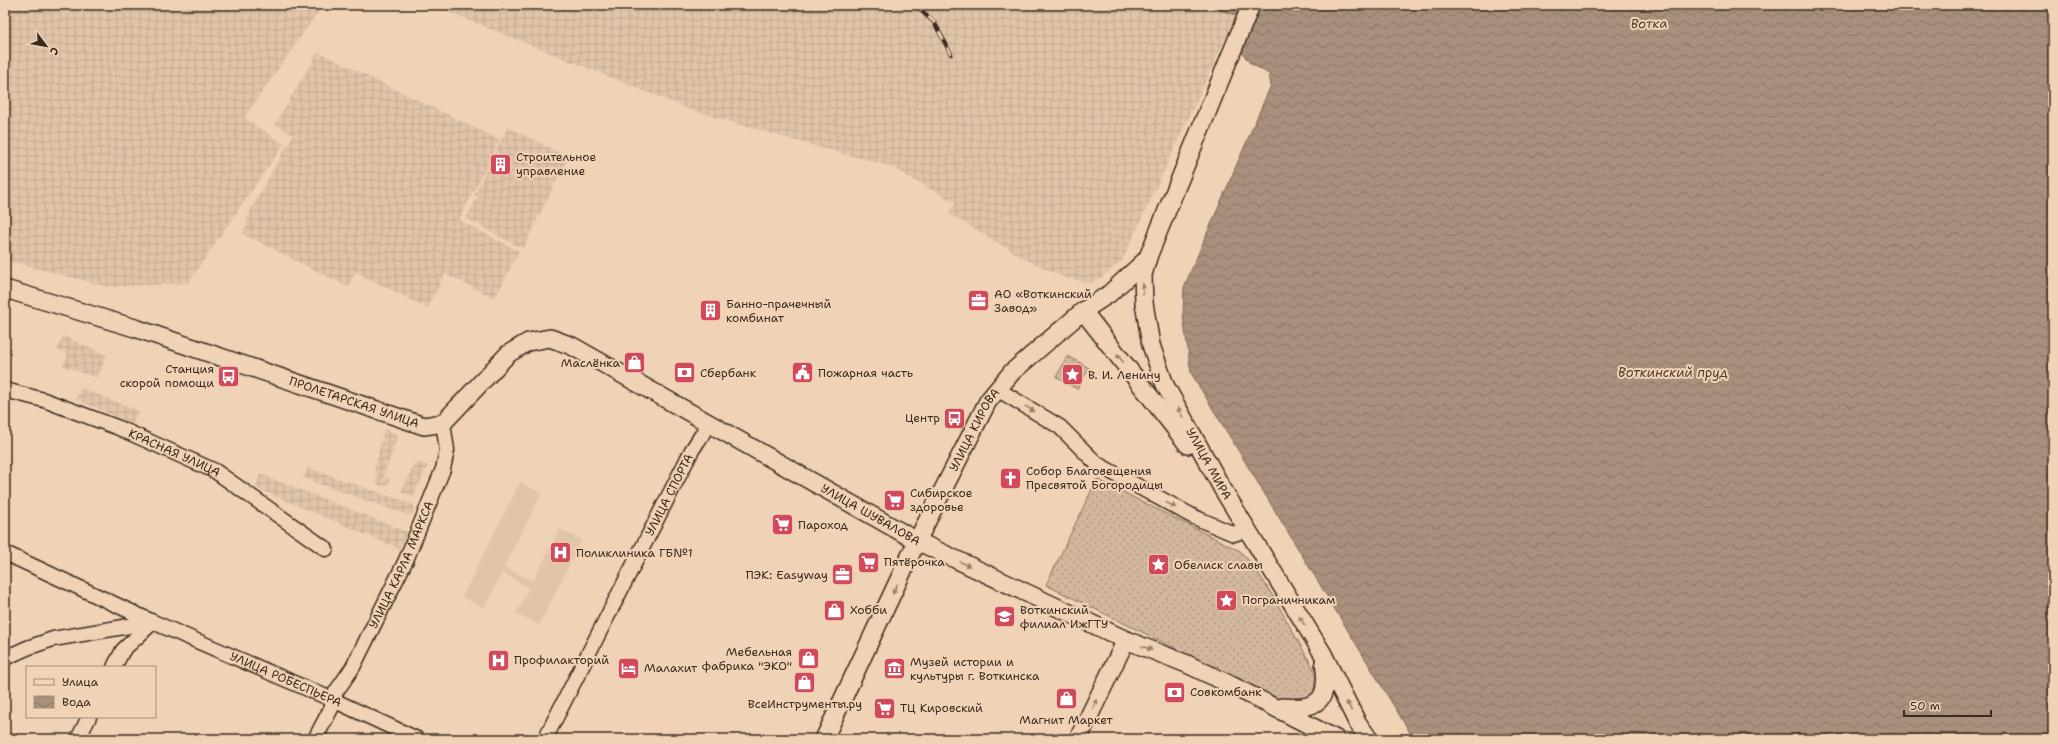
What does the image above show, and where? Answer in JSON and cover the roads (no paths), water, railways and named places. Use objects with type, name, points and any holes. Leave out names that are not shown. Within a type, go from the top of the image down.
[{"type":"main road","name":"УЛИЦА МИРА","points":[[1251,5],[1148,257],[1143,275],[1144,303],[1157,365],[1165,385],[1222,488],[1322,654],[1357,722],[1369,739]]},
{"type":"main road","name":"УЛИЦА КИРОВА","points":[[824,739],[917,541],[976,422],[997,389],[1012,372],[1083,311],[1109,294],[1148,257]]},
{"type":"main road","name":"ПРОЛЕТАРСКАЯ УЛИЦА","points":[[5,289],[135,328],[419,425],[443,423]]},
{"type":"main road","points":[[1083,311],[1222,488]]},
{"type":"main road","points":[[443,423],[508,354],[528,342],[550,338],[572,346],[709,424]]},
{"type":"main road","name":"УЛИЦА ШУВАЛОВА","points":[[709,424],[917,541],[1126,640],[1187,664],[1277,707]]},
{"type":"main road","points":[[1078,739],[1126,640]]},
{"type":"main road","name":"УЛИЦА МИРА","points":[[1277,707],[1302,709],[1312,706],[1321,698],[1326,677],[1322,654]]},
{"type":"main road","points":[[1277,707],[1334,738]]},
{"type":"street","points":[[997,389],[1060,427],[1097,464],[1194,517],[1234,534],[1248,529]]},
{"type":"street","name":"КРАСНАЯ УЛИЦА","points":[[5,390],[44,400],[119,428],[215,471],[326,549]]},
{"type":"street","name":"УЛИЦА КАРЛА МАРКСА","points":[[315,739],[333,700],[353,667],[406,560],[443,469],[447,450],[443,423]]},
{"type":"street","name":"УЛИЦА СПОРТА","points":[[545,739],[692,450],[709,424]]},
{"type":"street","name":"УЛИЦА РОБЕСПЬЕРА","points":[[5,553],[153,622],[333,700],[417,739]]},
{"type":"street","points":[[5,658],[27,648],[53,639],[153,622]]},
{"type":"street","points":[[115,666],[123,650],[153,622]]},
{"type":"street","points":[[78,739],[88,718]]},
{"type":"water","points":[[1204,5],[1247,5],[1242,17]]},
{"type":"water","name":"Воткинский пруд","points":[[1260,5],[2053,5],[2053,739],[1414,739],[1191,373],[1183,315],[1184,287],[1271,85],[1269,74],[1250,63],[1241,51]]},
{"type":"railway","points":[[915,5],[934,22],[951,54]]},
{"type":"place","name":"Строительное управление","points":[[501,164]]},
{"type":"place","name":"АО «Воткинский Завод»","points":[[979,301]]},
{"type":"place","name":"Банно-прачечный комбинат","points":[[711,311]]},
{"type":"place","name":"Маслёнка","points":[[635,363]]},
{"type":"place","name":"Сбербанк","points":[[685,373]]},
{"type":"place","name":"Пожарная часть","points":[[803,373]]},
{"type":"place","name":"В. И. Ленину","points":[[1072,375]]},
{"type":"place","name":"Станция скорой помощи","points":[[229,376]]},
{"type":"place","name":"Центр","points":[[955,418]]},
{"type":"place","name":"Собор Благовещения Пресвятой Богородицы","points":[[1011,478]]},
{"type":"place","name":"Сибирское здоровье","points":[[894,500]]},
{"type":"place","name":"Пароход","points":[[782,525]]},
{"type":"place","name":"Поликлиника ГБ№1","points":[[561,553]]},
{"type":"place","name":"Пятёрочка","points":[[868,562]]},
{"type":"place","name":"Обелиск славы","points":[[1158,565]]},
{"type":"place","name":"ПЭК: Easyway","points":[[843,575]]},
{"type":"place","name":"Пограничникам","points":[[1226,600]]},
{"type":"place","name":"Хобби","points":[[835,610]]},
{"type":"place","name":"Воткинский филиал ИжГТУ","points":[[1005,617]]},
{"type":"place","name":"Мебельная фабрика \"ЭКО\"","points":[[808,659]]},
{"type":"place","name":"Профилакторий","points":[[499,660]]},
{"type":"place","name":"Малахит","points":[[629,668]]},
{"type":"place","name":"Музей истории и культуры г. Воткинска","points":[[895,669]]},
{"type":"place","name":"ВсеИнструменты.ру","points":[[805,683]]},
{"type":"place","name":"Совкомбанк","points":[[1175,692]]},
{"type":"place","name":"Магнит Маркет","points":[[1066,699]]},
{"type":"place","name":"ТЦ Кировский","points":[[885,708]]},
{"type":"water label","name":"Вотка","points":[[1649,23]]}]
